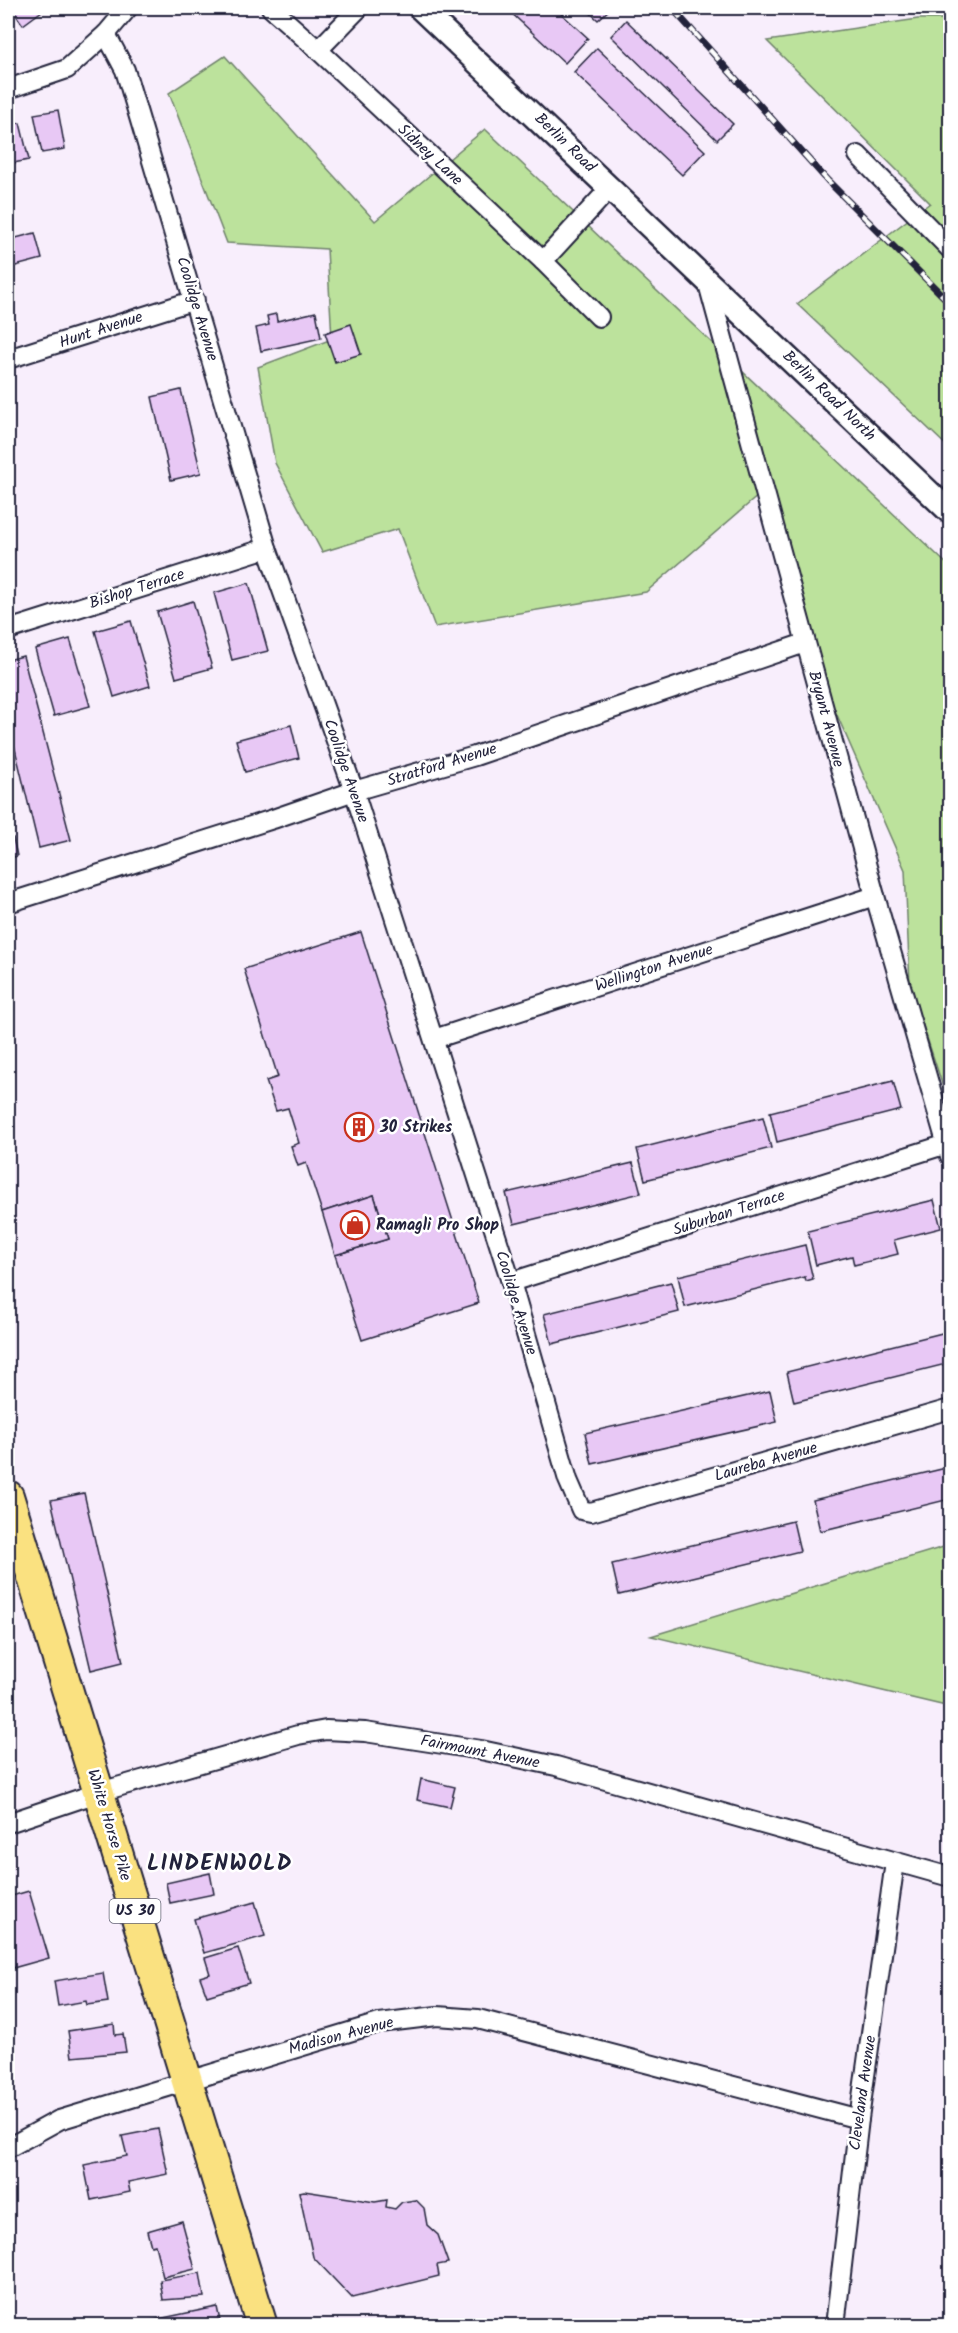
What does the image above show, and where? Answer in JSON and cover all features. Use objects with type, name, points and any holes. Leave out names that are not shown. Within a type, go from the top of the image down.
[{"type":"highway","name":"White Horse Pike","points":[[8,1496],[262,2325]]},
{"type":"street","points":[[8,89],[67,69],[106,34],[128,8]]},
{"type":"street","name":"Sidney Lane","points":[[271,8],[543,261],[599,317]]},
{"type":"street","points":[[318,50],[359,8]]},
{"type":"street","name":"Berlin Road","points":[[420,8],[707,280]]},
{"type":"street","name":"Coolidge Avenue","points":[[106,34],[125,70],[267,548],[354,791],[511,1282],[568,1480],[581,1510]]},
{"type":"street","points":[[858,155],[951,249]]},
{"type":"street","points":[[543,261],[611,187]]},
{"type":"street","name":"Berlin Road North","points":[[707,280],[951,512]]},
{"type":"street","name":"Bryant Avenue","points":[[707,280],[875,896],[949,1150]]},
{"type":"street","name":"Hunt Avenue","points":[[8,359],[195,300]]},
{"type":"street","name":"Bishop Terrace","points":[[8,630],[267,548]]},
{"type":"street","name":"Stratford Avenue","points":[[8,903],[354,791],[475,756],[806,643]]},
{"type":"street","name":"Wellington Avenue","points":[[434,1039],[875,896]]},
{"type":"street","name":"Suburban Terrace","points":[[511,1282],[949,1150]]},
{"type":"street","name":"Laureba Avenue","points":[[581,1510],[591,1512],[951,1409]]},
{"type":"street","name":"Fairmount Avenue","points":[[8,1823],[100,1792],[298,1735],[326,1730],[366,1732],[481,1750],[556,1766],[951,1877]]},
{"type":"street","name":"Cleveland Avenue","points":[[835,2325],[859,2119],[895,1862]]},
{"type":"street","name":"Madison Avenue","points":[[8,2148],[59,2120],[186,2081],[379,2023],[438,2016],[478,2019],[859,2119]]},
{"type":"green space","points":[[918,19],[950,19],[950,449],[797,304],[930,203],[767,41]]},
{"type":"green space","points":[[225,56],[375,221],[485,129],[950,567],[950,1108],[910,986],[905,870],[819,674],[759,495],[646,592],[435,627],[398,529],[322,552],[275,463],[258,367],[332,339],[327,249],[227,243],[169,93]]},
{"type":"green space","points":[[950,1545],[950,1707],[651,1636]]},
{"type":"building","points":[[11,8],[46,8],[23,25]]},
{"type":"building","points":[[506,8],[555,8],[588,38],[565,63]]},
{"type":"building","points":[[585,8],[611,8],[598,20]]},
{"type":"building","points":[[626,20],[733,124],[717,140],[611,36]]},
{"type":"building","points":[[597,48],[705,151],[682,175],[574,72]]},
{"type":"building","points":[[58,110],[65,149],[42,153],[34,114]]},
{"type":"building","points":[[20,123],[29,160],[8,164],[8,125]]},
{"type":"building","points":[[35,233],[42,259],[8,268],[8,240]]},
{"type":"building","points":[[316,312],[321,338],[261,351],[256,328],[269,325],[267,316],[276,314],[277,321]]},
{"type":"building","points":[[351,324],[361,354],[335,362],[325,333]]},
{"type":"building","points":[[181,390],[201,473],[171,480],[152,397]]},
{"type":"building","points":[[249,583],[268,651],[232,660],[214,593]]},
{"type":"building","points":[[193,601],[212,668],[176,678],[157,612]]},
{"type":"building","points":[[131,621],[150,686],[114,697],[95,631]]},
{"type":"building","points":[[70,639],[90,706],[54,716],[35,649]]},
{"type":"building","points":[[23,656],[71,840],[39,848],[8,720],[8,660]]},
{"type":"building","points":[[291,725],[299,758],[245,772],[236,740]]},
{"type":"building","points":[[13,838],[17,856],[8,859],[8,840]]},
{"type":"building","name":"30 Strikes","points":[[361,932],[479,1303],[362,1340],[335,1255],[388,1239],[374,1195],[322,1212],[306,1163],[298,1166],[291,1146],[299,1143],[288,1108],[276,1111],[266,1081],[278,1077],[244,969]]},
{"type":"building","points":[[893,1081],[901,1110],[777,1142],[770,1112]]},
{"type":"building","points":[[763,1117],[771,1148],[645,1180],[637,1149]]},
{"type":"building","points":[[633,1163],[641,1193],[514,1224],[506,1193]]},
{"type":"building","name":"Ramagli Pro Shop","points":[[374,1195],[388,1239],[335,1255],[322,1212]]},
{"type":"building","points":[[934,1200],[941,1228],[894,1240],[898,1254],[854,1265],[852,1256],[816,1265],[808,1231]]},
{"type":"building","points":[[805,1245],[813,1279],[806,1281],[805,1277],[685,1307],[678,1276]]},
{"type":"building","points":[[671,1282],[679,1312],[552,1344],[544,1314]]},
{"type":"building","points":[[950,1331],[950,1363],[794,1402],[787,1372]]},
{"type":"building","points":[[770,1391],[777,1422],[592,1464],[585,1433]]},
{"type":"building","points":[[950,1467],[950,1499],[820,1531],[813,1500]]},
{"type":"building","points":[[84,1493],[123,1662],[91,1670],[51,1500]]},
{"type":"building","points":[[793,1521],[800,1551],[619,1595],[612,1564]]},
{"type":"building","points":[[421,1779],[455,1787],[450,1807],[417,1800]]},
{"type":"building","points":[[210,1873],[214,1894],[170,1903],[166,1883]]},
{"type":"building","points":[[29,1891],[49,1958],[13,1968],[8,1948],[8,1897]]},
{"type":"building","points":[[255,1902],[265,1936],[204,1953],[194,1919]]},
{"type":"building","points":[[238,1948],[249,1983],[207,1996],[200,1977],[210,1974],[205,1958]]},
{"type":"building","points":[[103,1973],[108,2002],[87,2005],[86,2001],[58,2006],[54,1981]]},
{"type":"building","points":[[114,2024],[115,2035],[123,2034],[126,2052],[72,2057],[68,2031]]},
{"type":"building","points":[[158,2129],[168,2174],[128,2182],[130,2192],[91,2200],[84,2165],[127,2156],[122,2136]]},
{"type":"building","points":[[299,2192],[375,2202],[387,2200],[386,2207],[395,2209],[402,2202],[416,2200],[424,2208],[427,2225],[438,2235],[448,2263],[437,2265],[439,2276],[352,2298],[313,2257]]},
{"type":"building","points":[[182,2221],[195,2269],[163,2277],[155,2245],[151,2246],[147,2231]]},
{"type":"building","points":[[200,2273],[204,2297],[163,2300],[160,2280]]},
{"type":"building","points":[[217,2307],[221,2326],[125,2326],[187,2313]]},
{"type":"railway","points":[[672,8],[828,181],[950,303]]},
{"type":"place","name":"30 Strikes","points":[[359,1127]]},
{"type":"place","name":"Ramagli Pro Shop","points":[[355,1225]]},
{"type":"district","name":"LINDENWOLD","points":[[220,1864]]}]
